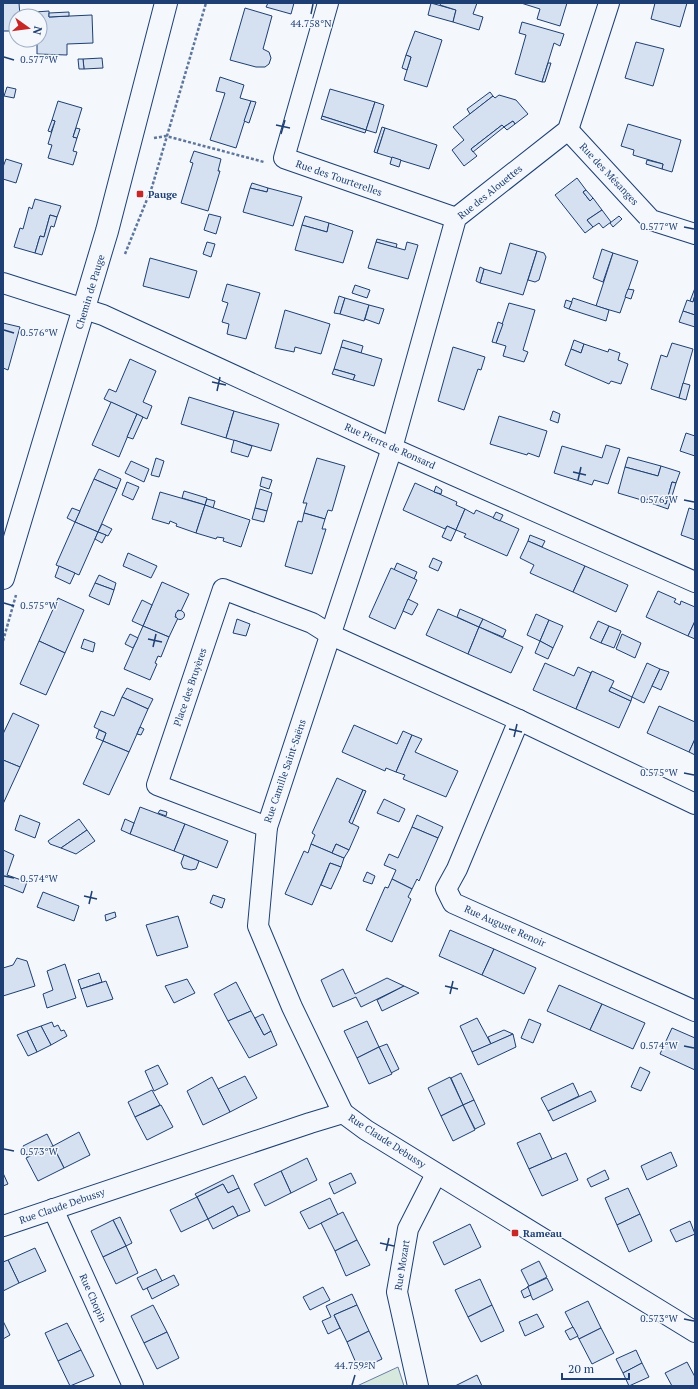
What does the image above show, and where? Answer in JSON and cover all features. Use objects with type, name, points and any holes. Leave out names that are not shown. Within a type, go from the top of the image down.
[{"type":"street","name":"Chemin de Pauge","points":[[3,578],[85,309],[115,203],[166,3]]},
{"type":"street","name":"Rue des Tourterelles","points":[[328,3],[284,158],[456,218]]},
{"type":"street","points":[[568,130],[609,3]]},
{"type":"street","name":"Rue des Alouettes","points":[[392,448],[456,218],[568,130]]},
{"type":"street","name":"Rue des Mésanges","points":[[568,130],[651,220],[695,234]]},
{"type":"street","name":"Rue Pierre de Ronsard","points":[[3,283],[85,309],[392,448],[695,582]]},
{"type":"street","name":"Rue Camille Saint-Saëns","points":[[343,1113],[292,1007],[258,926],[266,827],[392,448]]},
{"type":"street","name":"Place des Bruyères","points":[[266,827],[157,785],[223,589],[312,623],[331,635]]},
{"type":"street","points":[[331,635],[519,720],[695,804]]},
{"type":"street","name":"Rue Auguste Renoir","points":[[519,720],[457,869],[446,889],[453,903],[695,1011]]},
{"type":"street","name":"Rue Claude Debussy","points":[[3,1226],[310,1122],[343,1113],[366,1130],[436,1174],[695,1332]]},
{"type":"street","name":"Rue Mozart","points":[[418,1386],[397,1292],[408,1229],[436,1174]]},
{"type":"street","name":"Rue Chopin","points":[[53,1209],[133,1386]]},
{"type":"path","points":[[206,3],[166,136],[263,162],[284,158]]},
{"type":"shaded area","points":[[398,1367],[404,1386],[357,1386]]},
{"type":"building","points":[[3,3],[19,3],[19,8],[8,8],[8,31],[3,31]]},
{"type":"building","points":[[268,3],[294,3],[291,14],[266,7]]},
{"type":"building","points":[[431,3],[456,10],[453,22],[428,15]]},
{"type":"building","points":[[441,3],[477,3],[473,14],[483,17],[479,30],[453,22],[456,10],[440,5]]},
{"type":"building","points":[[521,3],[567,3],[560,26],[537,19],[540,9]]},
{"type":"building","points":[[655,3],[687,3],[680,27],[651,19]]},
{"type":"building","points":[[245,8],[272,16],[263,49],[269,52],[271,58],[269,64],[265,67],[256,67],[230,60]]},
{"type":"building","points":[[48,11],[49,17],[92,15],[93,43],[67,44],[67,55],[37,54],[37,48],[48,48]]},
{"type":"building","points":[[69,12],[69,16],[49,17],[49,13]]},
{"type":"building","points":[[522,22],[564,34],[560,46],[554,43],[542,82],[515,74],[526,35],[519,33]]},
{"type":"building","points":[[415,31],[442,40],[427,87],[404,80],[411,57],[406,55]]},
{"type":"building","points":[[636,42],[664,49],[653,86],[625,78]]},
{"type":"building","points":[[406,55],[411,57],[407,70],[402,68]]},
{"type":"building","points":[[102,58],[103,68],[84,69],[83,59]]},
{"type":"building","points":[[78,59],[83,59],[84,69],[79,69]]},
{"type":"building","points":[[548,63],[551,63],[545,82],[542,82]]},
{"type":"building","points":[[220,77],[244,85],[240,98],[251,101],[236,148],[210,140],[225,93],[216,91]]},
{"type":"building","points":[[7,87],[16,89],[14,98],[4,96]]},
{"type":"building","points":[[330,89],[375,102],[366,130],[322,116]]},
{"type":"building","points":[[490,92],[493,96],[470,114],[467,109]]},
{"type":"building","points":[[499,95],[516,100],[528,114],[515,124],[513,121],[504,127],[502,125],[471,149],[477,156],[464,166],[452,150],[464,140],[453,127],[493,96],[495,98]]},
{"type":"building","points":[[58,101],[82,108],[73,137],[77,138],[73,151],[77,152],[73,165],[48,158],[52,145],[48,144],[55,121],[52,120]]},
{"type":"building","points":[[251,101],[256,102],[249,123],[244,121]]},
{"type":"building","points":[[375,102],[384,105],[376,133],[366,130]]},
{"type":"building","points":[[322,116],[366,130],[365,133],[321,119]]},
{"type":"building","points":[[52,120],[55,121],[51,132],[48,131]]},
{"type":"building","points":[[513,121],[515,124],[507,130],[504,127]]},
{"type":"building","points":[[628,124],[681,140],[672,172],[662,169],[663,164],[633,155],[634,150],[621,146]]},
{"type":"building","points":[[502,125],[504,127],[473,152],[471,149]]},
{"type":"building","points":[[382,127],[385,128],[377,153],[374,152]]},
{"type":"building","points":[[76,128],[80,129],[77,138],[73,137]]},
{"type":"building","points":[[385,128],[437,145],[429,169],[377,153]]},
{"type":"building","points":[[194,151],[221,159],[218,171],[220,171],[208,211],[181,203],[193,163],[190,162]]},
{"type":"building","points":[[392,157],[401,160],[399,167],[390,164]]},
{"type":"building","points":[[6,159],[22,164],[16,183],[3,179],[3,167]]},
{"type":"building","points":[[647,160],[663,164],[662,169],[646,164]]},
{"type":"building","points":[[577,178],[586,190],[583,192],[590,201],[593,198],[602,210],[587,220],[593,227],[585,233],[555,195]]},
{"type":"building","points":[[252,183],[268,188],[267,192],[250,188]]},
{"type":"building","points":[[250,188],[267,192],[268,188],[302,197],[293,226],[243,212]]},
{"type":"building","points":[[586,190],[593,198],[590,201],[583,192]]},
{"type":"building","points":[[35,199],[61,206],[57,217],[50,215],[44,237],[40,236],[35,253],[14,247],[20,228],[23,229],[29,207],[32,209]]},
{"type":"building","points":[[602,210],[611,222],[603,228],[599,223],[593,227],[587,220]]},
{"type":"building","points":[[209,214],[221,217],[216,234],[204,230]]},
{"type":"building","points":[[50,215],[57,217],[54,227],[51,226],[42,255],[35,253],[40,236],[44,237]]},
{"type":"building","points":[[305,216],[329,223],[327,232],[302,225]]},
{"type":"building","points":[[619,216],[622,219],[613,227],[610,223]]},
{"type":"building","points":[[329,223],[353,231],[343,263],[295,250],[302,225],[327,232]]},
{"type":"building","points":[[377,239],[397,244],[396,248],[376,242]]},
{"type":"building","points":[[207,242],[215,244],[211,257],[203,254]]},
{"type":"building","points":[[376,242],[405,250],[407,242],[418,245],[408,279],[368,268]]},
{"type":"building","points":[[510,243],[537,251],[523,295],[480,283],[484,269],[501,274]]},
{"type":"building","points":[[602,249],[613,253],[603,282],[593,278]]},
{"type":"building","points":[[537,251],[544,253],[546,257],[539,280],[535,282],[528,280]]},
{"type":"building","points":[[613,253],[638,261],[620,313],[596,306]]},
{"type":"building","points":[[150,258],[197,271],[189,298],[143,286]]},
{"type":"building","points":[[480,267],[484,269],[480,283],[476,281]]},
{"type":"building","points":[[227,284],[260,293],[246,339],[227,334],[229,324],[222,322],[228,303],[222,301]]},
{"type":"building","points":[[355,285],[370,290],[367,298],[352,293]]},
{"type":"building","points":[[695,288],[695,295],[693,302],[690,301]]},
{"type":"building","points":[[628,289],[634,290],[631,299],[625,297]]},
{"type":"building","points":[[695,295],[695,315],[683,311],[687,300],[693,302]]},
{"type":"building","points":[[339,296],[345,298],[340,314],[334,313]]},
{"type":"building","points":[[345,298],[369,305],[364,321],[340,314]]},
{"type":"building","points":[[573,298],[609,310],[606,321],[569,309]]},
{"type":"building","points":[[566,300],[572,302],[569,309],[564,307]]},
{"type":"building","points":[[509,303],[535,310],[523,350],[528,352],[524,362],[503,356],[506,346],[496,343]]},
{"type":"building","points":[[369,305],[384,309],[379,324],[365,319]]},
{"type":"building","points":[[285,310],[330,324],[321,354],[295,347],[294,352],[275,348]]},
{"type":"building","points":[[683,311],[695,315],[695,327],[679,322]]},
{"type":"building","points":[[498,322],[503,324],[496,343],[492,342]]},
{"type":"building","points":[[3,323],[20,327],[8,370],[3,368]]},
{"type":"building","points":[[343,340],[363,346],[361,353],[341,347]]},
{"type":"building","points":[[574,340],[584,344],[581,353],[571,349]]},
{"type":"building","points":[[672,343],[693,349],[679,398],[651,389],[661,355],[667,357]]},
{"type":"building","points":[[584,344],[608,352],[609,349],[620,353],[618,360],[628,364],[621,384],[611,381],[609,384],[565,365],[571,349],[581,353]]},
{"type":"building","points":[[341,347],[382,359],[374,386],[353,380],[355,375],[334,369]]},
{"type":"building","points":[[453,347],[485,357],[481,370],[478,369],[464,410],[438,401]]},
{"type":"building","points":[[130,359],[156,371],[143,402],[152,406],[147,419],[104,399],[109,389],[116,392]]},
{"type":"building","points":[[334,369],[355,375],[353,380],[332,374]]},
{"type":"building","points":[[683,383],[690,385],[686,400],[679,398]]},
{"type":"building","points":[[189,397],[234,411],[226,438],[181,424]]},
{"type":"building","points":[[111,402],[137,414],[119,457],[92,445]]},
{"type":"building","points":[[234,411],[279,424],[271,451],[226,438]]},
{"type":"building","points":[[553,411],[560,414],[558,423],[550,420]]},
{"type":"building","points":[[137,414],[143,417],[133,439],[127,437]]},
{"type":"building","points":[[499,416],[547,431],[539,457],[490,444]]},
{"type":"building","points":[[686,433],[695,436],[695,456],[680,451]]},
{"type":"building","points":[[234,440],[252,446],[248,457],[231,452]]},
{"type":"building","points":[[606,445],[620,449],[608,484],[594,480],[592,485],[554,473],[562,446],[602,458]]},
{"type":"building","points":[[628,457],[661,466],[658,476],[625,467]]},
{"type":"building","points":[[156,458],[164,461],[159,477],[151,475]]},
{"type":"building","points":[[317,458],[345,466],[332,511],[328,510],[325,519],[304,513],[307,503],[303,503]]},
{"type":"building","points":[[131,461],[149,469],[144,482],[125,473]]},
{"type":"building","points":[[661,466],[680,472],[676,483],[672,482],[666,504],[648,499],[645,501],[618,493],[625,467],[658,476]]},
{"type":"building","points":[[99,469],[121,479],[117,489],[94,479]]},
{"type":"building","points":[[262,477],[272,480],[269,489],[260,486]]},
{"type":"building","points":[[94,479],[117,489],[98,532],[75,522]]},
{"type":"building","points":[[127,482],[139,487],[133,500],[122,495]]},
{"type":"building","points":[[672,482],[676,483],[668,509],[645,501],[648,499],[666,504]]},
{"type":"building","points":[[415,483],[457,502],[456,505],[465,509],[456,530],[447,526],[445,529],[403,510]]},
{"type":"building","points":[[436,486],[442,490],[441,494],[434,492]]},
{"type":"building","points":[[260,489],[272,493],[267,511],[255,508]]},
{"type":"building","points":[[184,491],[207,498],[205,505],[182,498]]},
{"type":"building","points":[[160,492],[205,505],[196,533],[176,526],[177,524],[170,521],[169,524],[152,519]]},
{"type":"building","points":[[207,499],[215,501],[213,508],[205,505]]},
{"type":"building","points":[[205,505],[250,520],[241,547],[223,541],[224,538],[217,537],[216,539],[196,533]]},
{"type":"building","points":[[72,508],[80,511],[75,522],[67,518]]},
{"type":"building","points":[[255,508],[267,511],[264,522],[252,519]]},
{"type":"building","points":[[689,508],[695,510],[695,540],[681,535]]},
{"type":"building","points":[[465,509],[474,514],[476,510],[519,529],[507,556],[464,537],[466,534],[456,530]]},
{"type":"building","points":[[496,512],[503,515],[500,521],[493,518]]},
{"type":"building","points":[[304,513],[325,519],[322,529],[326,529],[312,574],[285,566],[298,521],[302,522]]},
{"type":"building","points":[[75,522],[98,532],[79,575],[56,565]]},
{"type":"building","points":[[102,524],[112,529],[108,536],[98,532]]},
{"type":"building","points":[[447,526],[456,530],[451,541],[442,537]]},
{"type":"building","points":[[98,532],[106,535],[102,543],[95,539]]},
{"type":"building","points":[[530,535],[545,541],[542,547],[528,541]]},
{"type":"building","points":[[528,541],[585,566],[573,592],[530,573],[534,565],[520,558]]},
{"type":"building","points":[[128,553],[157,566],[151,578],[123,566]]},
{"type":"building","points":[[433,558],[442,562],[438,571],[429,567]]},
{"type":"building","points":[[397,563],[417,572],[414,579],[394,570]]},
{"type":"building","points":[[59,566],[75,573],[70,584],[55,577]]},
{"type":"building","points":[[585,566],[628,585],[616,612],[573,592]]},
{"type":"building","points":[[391,568],[417,580],[395,629],[369,617]]},
{"type":"building","points":[[99,575],[116,583],[114,590],[95,583]]},
{"type":"building","points":[[162,582],[189,594],[181,611],[178,610],[175,617],[178,618],[169,637],[143,626]]},
{"type":"building","points":[[95,583],[114,590],[109,605],[89,596]]},
{"type":"building","points":[[658,591],[676,599],[674,602],[680,605],[681,601],[695,607],[695,621],[688,636],[646,617]]},
{"type":"building","points":[[58,598],[84,610],[65,653],[39,641]]},
{"type":"building","points":[[408,599],[418,604],[412,615],[403,611]]},
{"type":"building","points":[[142,600],[152,605],[143,626],[132,621]]},
{"type":"building","points":[[438,609],[479,627],[468,654],[426,635]]},
{"type":"building","points":[[460,609],[483,619],[479,627],[457,617]]},
{"type":"building","points":[[178,611],[182,611],[184,615],[182,619],[178,619],[176,617],[176,613]]},
{"type":"building","points":[[536,614],[549,620],[540,641],[527,635]]},
{"type":"building","points":[[237,619],[250,624],[246,636],[233,633]]},
{"type":"building","points":[[483,619],[506,630],[503,637],[479,627]]},
{"type":"building","points":[[549,620],[563,626],[553,648],[540,641]]},
{"type":"building","points":[[598,621],[609,626],[601,643],[590,638]]},
{"type":"building","points":[[695,621],[695,639],[688,636]]},
{"type":"building","points":[[143,626],[169,637],[161,657],[158,656],[155,663],[157,664],[150,680],[124,669]]},
{"type":"building","points":[[609,626],[621,631],[614,648],[601,643]]},
{"type":"building","points":[[479,627],[523,647],[511,673],[468,654]]},
{"type":"building","points":[[130,634],[138,638],[133,648],[125,644]]},
{"type":"building","points":[[622,634],[641,643],[635,658],[616,649]]},
{"type":"building","points":[[84,639],[95,643],[93,652],[81,648]]},
{"type":"building","points":[[39,641],[65,653],[46,695],[20,684]]},
{"type":"building","points":[[540,641],[553,648],[548,659],[535,653]]},
{"type":"building","points":[[545,663],[574,676],[578,667],[591,673],[576,709],[533,690]]},
{"type":"building","points":[[647,663],[660,669],[644,703],[632,697]]},
{"type":"building","points":[[660,669],[669,672],[661,690],[652,686]]},
{"type":"building","points":[[592,671],[614,681],[609,691],[631,701],[619,728],[576,709]]},
{"type":"building","points":[[611,687],[632,697],[631,701],[609,691]]},
{"type":"building","points":[[127,688],[153,699],[148,709],[122,697]]},
{"type":"building","points":[[122,697],[148,709],[129,752],[103,741],[106,733],[94,727],[101,711],[114,716]]},
{"type":"building","points":[[659,706],[695,722],[695,739],[689,752],[647,733]]},
{"type":"building","points":[[13,713],[39,725],[20,767],[3,760],[3,734]]},
{"type":"building","points":[[354,725],[397,744],[403,731],[412,735],[396,772],[386,768],[385,771],[342,752]]},
{"type":"building","points":[[140,727],[144,729],[141,735],[137,734]]},
{"type":"building","points":[[99,730],[106,733],[103,741],[96,738]]},
{"type":"building","points":[[412,735],[422,739],[415,752],[458,771],[446,797],[403,779],[405,775],[396,772]]},
{"type":"building","points":[[695,739],[695,755],[689,752]]},
{"type":"building","points":[[103,741],[129,752],[109,795],[83,784]]},
{"type":"building","points":[[3,760],[20,767],[3,804]]},
{"type":"building","points":[[337,778],[363,790],[349,822],[359,827],[349,850],[336,844],[332,853],[311,844],[315,835],[312,833]]},
{"type":"building","points":[[363,790],[366,791],[352,824],[349,822]]},
{"type":"building","points":[[384,799],[405,809],[399,822],[377,813]]},
{"type":"building","points":[[140,807],[185,824],[174,851],[130,834]]},
{"type":"building","points":[[160,810],[167,812],[166,816],[158,813]]},
{"type":"building","points":[[20,815],[40,823],[35,838],[15,830]]},
{"type":"building","points":[[417,815],[443,827],[438,838],[412,827]]},
{"type":"building","points":[[79,819],[87,830],[61,848],[50,844],[48,841]]},
{"type":"building","points":[[125,819],[134,823],[130,834],[121,830]]},
{"type":"building","points":[[185,824],[228,841],[217,868],[174,851]]},
{"type":"building","points":[[412,827],[438,838],[419,881],[417,879],[412,889],[392,879],[396,870],[384,865],[389,854],[398,858]]},
{"type":"building","points":[[87,830],[95,841],[76,854],[61,848]]},
{"type":"building","points":[[311,844],[344,858],[341,867],[330,863],[312,905],[285,894],[304,851],[308,853]]},
{"type":"building","points":[[336,844],[349,850],[344,858],[332,853]]},
{"type":"building","points":[[3,850],[14,855],[7,875],[27,882],[23,893],[3,885]]},
{"type":"building","points":[[184,855],[199,861],[196,869],[191,870],[183,868],[181,863]]},
{"type":"building","points":[[330,863],[341,867],[331,889],[321,885]]},
{"type":"building","points":[[367,872],[375,876],[372,884],[363,881]]},
{"type":"building","points":[[392,879],[412,889],[408,897],[411,899],[392,942],[366,930],[385,887],[388,888]]},
{"type":"building","points":[[43,892],[79,906],[74,921],[37,907]]},
{"type":"building","points":[[213,895],[225,899],[222,908],[210,903]]},
{"type":"building","points":[[115,912],[116,917],[106,921],[105,915]]},
{"type":"building","points":[[178,916],[188,947],[157,956],[146,925]]},
{"type":"building","points":[[450,930],[494,949],[482,975],[439,956]]},
{"type":"building","points":[[494,949],[536,968],[524,994],[482,975]]},
{"type":"building","points":[[17,958],[27,961],[35,986],[3,996],[3,968],[13,965]]},
{"type":"building","points":[[65,964],[76,998],[47,1008],[43,994],[53,990],[47,971]]},
{"type":"building","points":[[343,969],[355,994],[387,978],[404,986],[361,1007],[356,997],[333,1007],[321,980]]},
{"type":"building","points":[[99,973],[102,982],[81,989],[78,980]]},
{"type":"building","points":[[187,979],[195,993],[174,1003],[165,986]]},
{"type":"building","points":[[106,981],[113,999],[87,1007],[81,989]]},
{"type":"building","points":[[236,982],[251,1011],[228,1021],[214,994]]},
{"type":"building","points":[[559,985],[602,1004],[590,1030],[547,1011]]},
{"type":"building","points":[[404,986],[419,993],[382,1011],[377,1000]]},
{"type":"building","points":[[602,1004],[645,1023],[633,1049],[590,1030]]},
{"type":"building","points":[[251,1011],[264,1035],[271,1031],[277,1045],[249,1058],[228,1021]]},
{"type":"building","points":[[263,1014],[271,1031],[264,1035],[255,1018]]},
{"type":"building","points":[[477,1018],[491,1044],[472,1052],[460,1026]]},
{"type":"building","points":[[529,1019],[541,1024],[533,1043],[521,1038]]},
{"type":"building","points":[[367,1021],[379,1047],[357,1058],[344,1031]]},
{"type":"building","points":[[52,1022],[54,1027],[58,1025],[61,1031],[64,1030],[67,1036],[51,1045],[41,1026]]},
{"type":"building","points":[[41,1026],[51,1045],[37,1052],[27,1031]]},
{"type":"building","points":[[672,1028],[695,1038],[695,1070],[660,1054]]},
{"type":"building","points":[[504,1030],[513,1034],[491,1044],[488,1037]]},
{"type":"building","points":[[27,1031],[37,1052],[28,1056],[17,1035]]},
{"type":"building","points":[[513,1034],[516,1047],[478,1065],[472,1052]]},
{"type":"building","points":[[387,1044],[399,1069],[391,1073],[379,1047]]},
{"type":"building","points":[[379,1047],[392,1074],[369,1084],[357,1058]]},
{"type":"building","points":[[158,1065],[168,1084],[154,1091],[145,1071]]},
{"type":"building","points":[[640,1067],[650,1072],[641,1091],[631,1087]]},
{"type":"building","points":[[461,1073],[474,1100],[463,1105],[451,1078]]},
{"type":"building","points":[[245,1076],[257,1098],[230,1112],[218,1089]]},
{"type":"building","points":[[212,1077],[230,1112],[203,1125],[187,1091]]},
{"type":"building","points":[[450,1077],[463,1105],[441,1116],[428,1088]]},
{"type":"building","points":[[573,1083],[579,1096],[548,1111],[541,1098]]},
{"type":"building","points":[[152,1090],[160,1105],[135,1117],[128,1102]]},
{"type":"building","points":[[591,1091],[596,1101],[553,1121],[548,1111]]},
{"type":"building","points":[[474,1100],[485,1124],[475,1129],[463,1105]]},
{"type":"building","points":[[161,1105],[173,1127],[147,1140],[135,1117]]},
{"type":"building","points":[[463,1105],[475,1130],[453,1141],[441,1116]]},
{"type":"building","points":[[79,1132],[90,1155],[64,1168],[53,1146]]},
{"type":"building","points":[[540,1133],[552,1159],[529,1169],[517,1143]]},
{"type":"building","points":[[47,1134],[53,1146],[28,1158],[23,1146]]},
{"type":"building","points":[[53,1146],[64,1168],[38,1181],[26,1158]]},
{"type":"building","points":[[671,1152],[677,1166],[647,1180],[641,1166]]},
{"type":"building","points":[[566,1153],[578,1180],[542,1196],[529,1169]]},
{"type":"building","points":[[307,1158],[317,1180],[291,1193],[281,1171]]},
{"type":"building","points":[[605,1170],[609,1179],[591,1187],[587,1179]]},
{"type":"building","points":[[281,1171],[291,1193],[265,1206],[254,1184]]},
{"type":"building","points":[[3,1173],[8,1184],[3,1186]]},
{"type":"building","points":[[351,1173],[356,1183],[334,1194],[329,1183]]},
{"type":"building","points":[[233,1175],[239,1188],[228,1193],[223,1184],[197,1197],[195,1194]]},
{"type":"building","points":[[223,1184],[228,1193],[239,1188],[250,1211],[238,1216],[233,1206],[208,1219],[197,1197]]},
{"type":"building","points":[[628,1188],[640,1214],[617,1225],[605,1198]]},
{"type":"building","points":[[197,1197],[208,1219],[181,1232],[170,1210]]},
{"type":"building","points":[[330,1198],[338,1215],[309,1229],[300,1212]]},
{"type":"building","points":[[233,1206],[238,1216],[213,1229],[208,1219]]},
{"type":"building","points":[[343,1212],[357,1240],[335,1251],[321,1223]]},
{"type":"building","points":[[640,1214],[652,1241],[629,1252],[617,1225]]},
{"type":"building","points":[[120,1217],[132,1243],[126,1246],[113,1220]]},
{"type":"building","points":[[113,1220],[126,1246],[103,1257],[91,1231]]},
{"type":"building","points":[[690,1221],[695,1234],[676,1242],[670,1230]]},
{"type":"building","points":[[470,1224],[481,1247],[444,1265],[433,1242]]},
{"type":"building","points":[[357,1240],[370,1265],[346,1276],[335,1251]]},
{"type":"building","points":[[126,1246],[138,1273],[116,1284],[103,1257]]},
{"type":"building","points":[[35,1248],[46,1271],[19,1283],[8,1260]]},
{"type":"building","points":[[8,1260],[19,1283],[3,1291],[3,1262]]},
{"type":"building","points":[[539,1261],[547,1277],[529,1286],[521,1270]]},
{"type":"building","points":[[156,1269],[162,1281],[143,1290],[137,1278]]},
{"type":"building","points":[[174,1275],[179,1285],[152,1299],[147,1288]]},
{"type":"building","points":[[547,1278],[553,1290],[533,1300],[527,1287]]},
{"type":"building","points":[[480,1279],[492,1305],[468,1317],[455,1290]]},
{"type":"building","points":[[323,1287],[330,1300],[310,1310],[303,1297]]},
{"type":"building","points":[[528,1287],[531,1295],[524,1298],[521,1291]]},
{"type":"building","points":[[352,1294],[357,1305],[334,1315],[340,1328],[328,1334],[322,1321],[331,1317],[326,1306]]},
{"type":"building","points":[[588,1301],[601,1328],[579,1339],[565,1312]]},
{"type":"building","points":[[153,1305],[167,1332],[144,1343],[131,1316]]},
{"type":"building","points":[[357,1305],[369,1331],[347,1342],[334,1315]]},
{"type":"building","points":[[492,1305],[504,1331],[481,1342],[468,1317]]},
{"type":"building","points":[[537,1314],[544,1327],[525,1336],[519,1322]]},
{"type":"building","points":[[3,1321],[10,1335],[3,1339]]},
{"type":"building","points":[[67,1323],[81,1350],[58,1361],[45,1333]]},
{"type":"building","points":[[573,1327],[578,1336],[570,1340],[565,1331]]},
{"type":"building","points":[[601,1328],[614,1353],[592,1364],[579,1339]]},
{"type":"building","points":[[369,1331],[382,1359],[359,1370],[347,1342]]},
{"type":"building","points":[[167,1332],[179,1358],[157,1369],[144,1343]]},
{"type":"building","points":[[81,1350],[94,1376],[70,1386],[58,1361]]},
{"type":"building","points":[[636,1350],[642,1363],[623,1373],[616,1359]]},
{"type":"building","points":[[687,1362],[695,1377],[695,1386],[672,1386],[665,1373]]},
{"type":"building","points":[[642,1363],[649,1377],[629,1386],[623,1373]]},
{"type":"building","points":[[477,1375],[482,1386],[455,1386]]},
{"type":"place","name":"Pauge","points":[[140,194]]},
{"type":"place","name":"Rameau","points":[[515,1233]]}]
